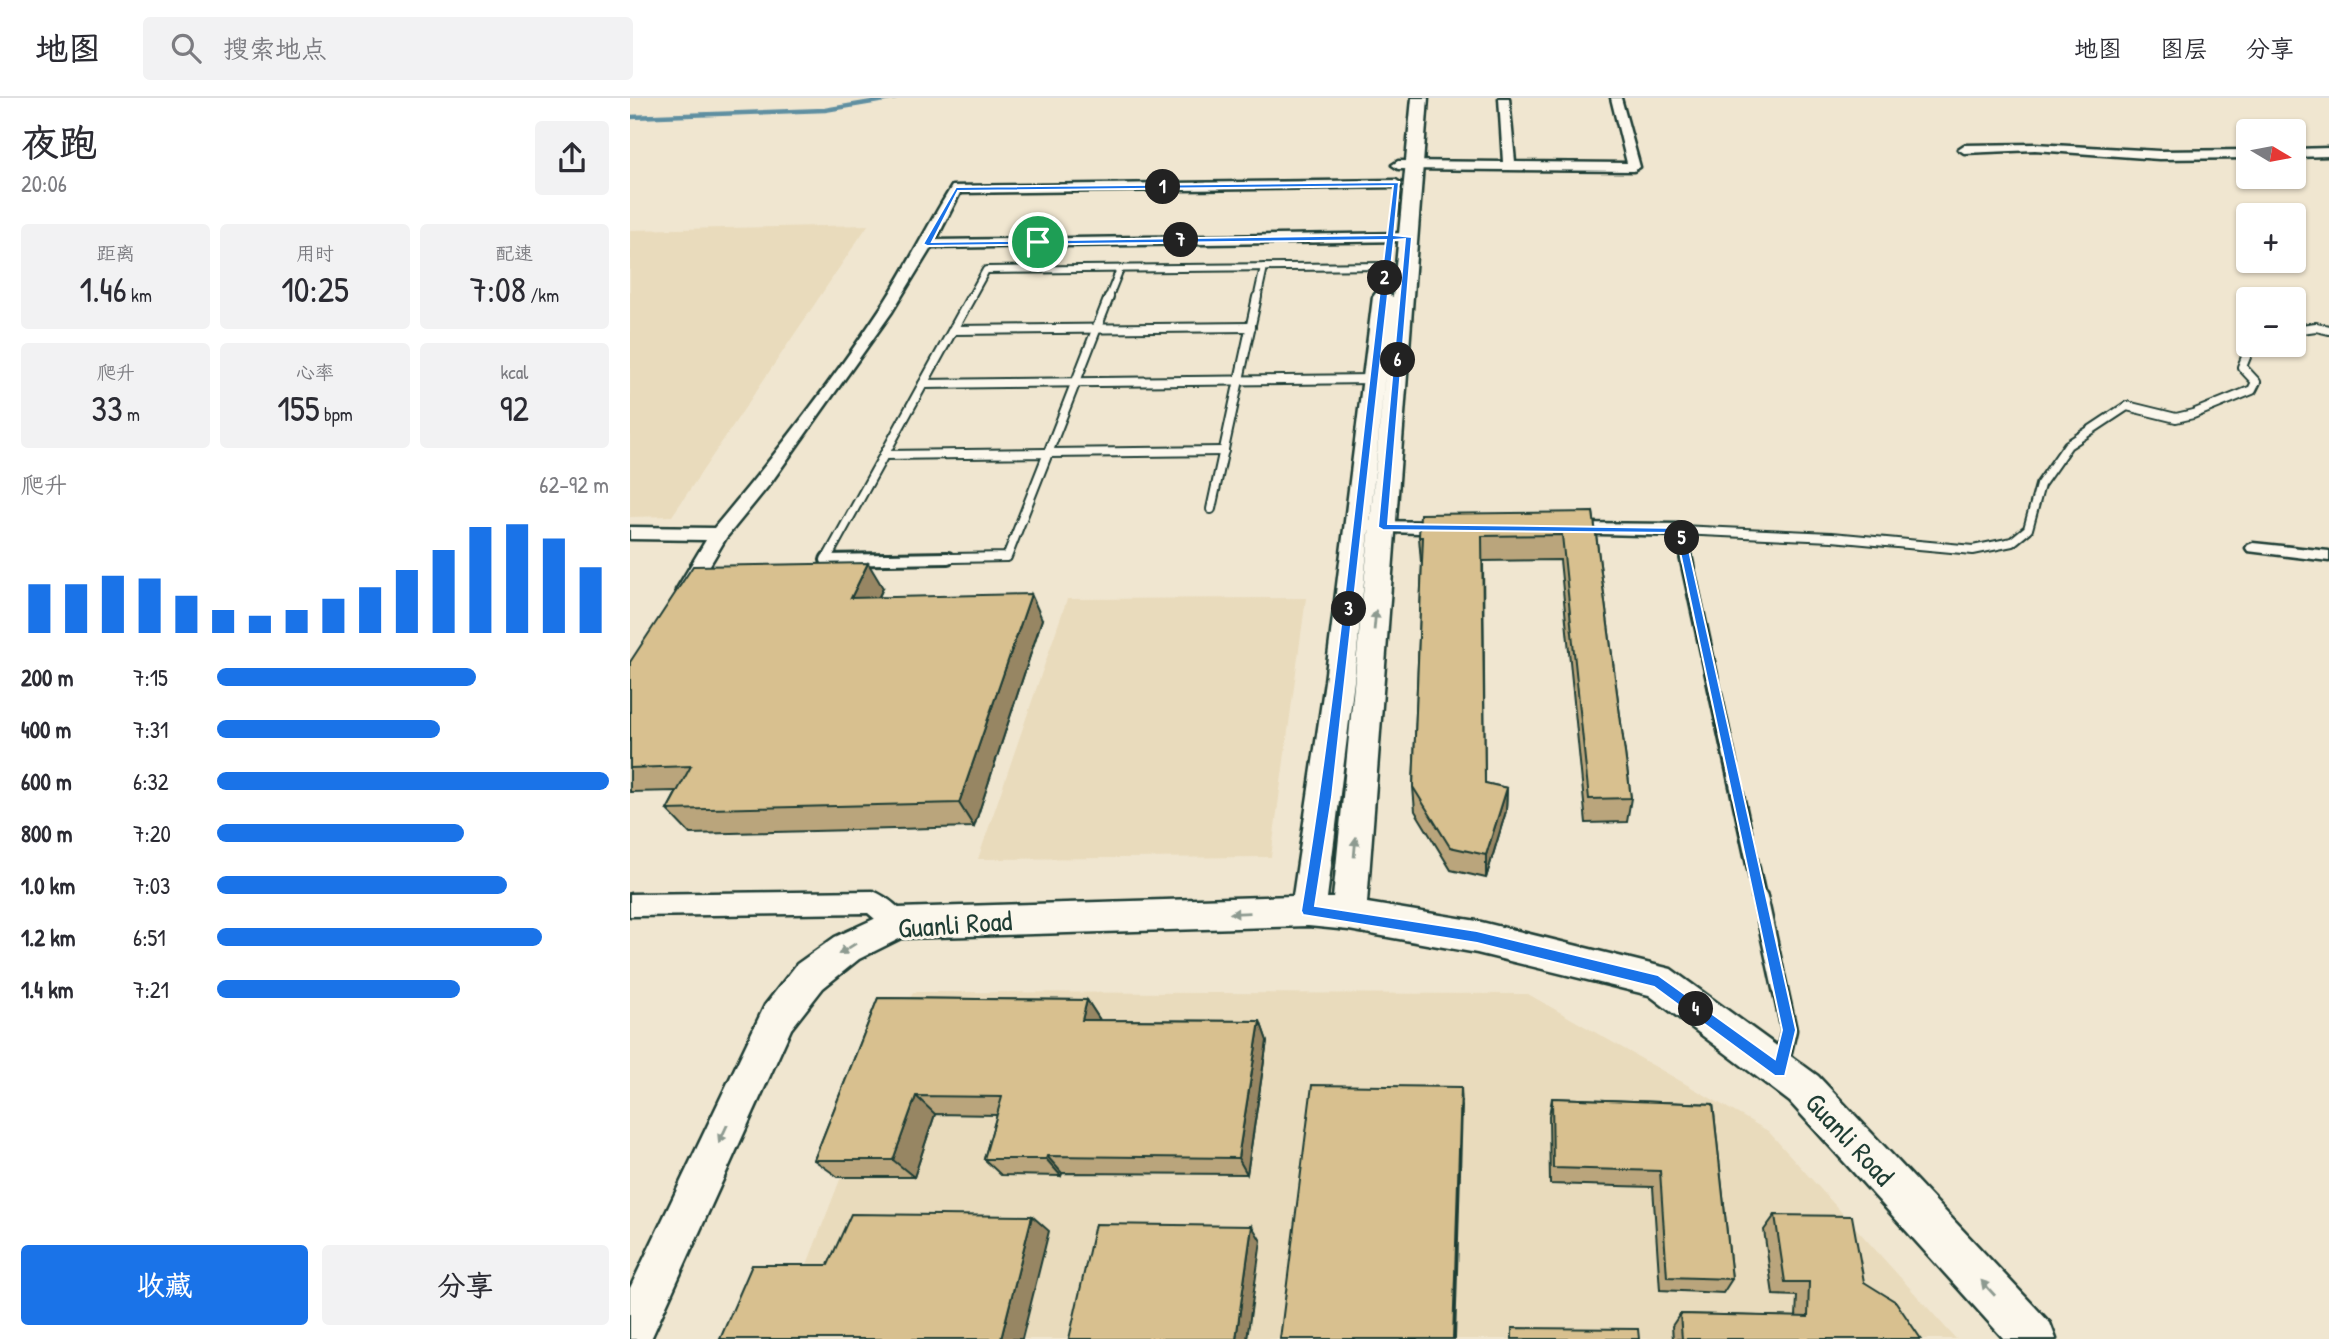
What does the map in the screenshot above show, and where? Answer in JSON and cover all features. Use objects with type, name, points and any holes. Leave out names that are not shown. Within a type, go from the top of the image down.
[{"type":"main road","points":[[1308,911],[1371,527],[1399,237],[1406,98]]},
{"type":"main road","points":[[1403,172],[1420,98]]},
{"type":"main road","points":[[1349,915],[1371,527],[1374,379],[1387,266],[1399,237]]},
{"type":"main road","name":"Guanli Road","points":[[630,1336],[778,1017],[810,976],[847,948],[898,923],[1308,911],[1349,915],[1477,937],[1658,981],[1804,1089],[2034,1339]]},
{"type":"street","points":[[1504,98],[1509,167]]},
{"type":"street","points":[[674,608],[719,534],[764,481],[887,309],[927,244],[956,189],[1509,167],[1634,167],[1616,98]]},
{"type":"street","points":[[1964,149],[2035,147],[2159,155],[2236,153]]},
{"type":"street","points":[[2306,153],[2329,152]]},
{"type":"street","points":[[927,244],[1399,237]]},
{"type":"street","points":[[1371,527],[1464,528]]},
{"type":"street","points":[[1545,529],[1680,530]]},
{"type":"street","points":[[630,533],[719,534]]},
{"type":"street","points":[[2253,548],[2329,556]]},
{"type":"street","points":[[630,905],[873,902],[898,923]]},
{"type":"lane","points":[[1120,269],[1007,557],[826,560],[986,270],[1387,266]]},
{"type":"lane","points":[[1211,509],[1264,267]]},
{"type":"lane","points":[[953,330],[1251,327]]},
{"type":"lane","points":[[2306,328],[2329,330]]},
{"type":"lane","points":[[1780,1071],[1789,1030],[1680,530],[1832,537],[1973,551],[2012,542],[2028,529],[2040,485],[2068,444],[2127,406],[2176,418],[2193,414],[2252,390],[2256,382],[2242,367],[2246,357]]},
{"type":"lane","points":[[923,384],[1374,379]]},
{"type":"lane","points":[[884,455],[1224,451]]},
{"type":"shaded area","points":[[868,225],[672,516],[630,517],[630,230]]},
{"type":"shaded area","points":[[1306,598],[1271,857],[978,859],[1067,599]]},
{"type":"shaded area","points":[[913,992],[1528,994],[1768,1131],[1956,1339],[778,1339]]},
{"type":"building","points":[[1593,512],[1631,798],[1589,799],[1562,535],[1482,536],[1485,783],[1507,788],[1486,855],[1450,847],[1413,787],[1423,537],[1419,537],[1420,514]]},
{"type":"building","points":[[868,563],[851,598],[1031,594],[959,803],[667,810],[691,766],[630,768],[630,662],[693,566]]},
{"type":"building","points":[[878,998],[1087,1000],[1082,1020],[1260,1021],[1238,1158],[1047,1156],[1046,1159],[984,1159],[1002,1097],[916,1096],[893,1160],[814,1160]]},
{"type":"building","points":[[1312,1085],[1461,1087],[1453,1339],[1280,1339]]},
{"type":"building","points":[[1552,1098],[1713,1104],[1732,1279],[1667,1277],[1660,1171],[1553,1168]]},
{"type":"building","points":[[851,1214],[1032,1216],[1001,1339],[720,1339],[752,1265],[828,1265]]},
{"type":"building","points":[[1775,1215],[1852,1216],[1864,1282],[1896,1302],[1921,1339],[1682,1339],[1680,1314],[1808,1317],[1809,1282],[1785,1282]]},
{"type":"building","points":[[1095,1224],[1252,1226],[1236,1339],[1069,1339]]},
{"type":"building","points":[[1512,1328],[1638,1329],[1639,1339],[1512,1339]]},
{"type":"waterway","points":[[630,117],[825,110],[896,98]]},
{"type":"route","points":[[1038,242],[927,244],[956,189],[1396,184],[1396,192],[1390,237],[1381,311],[1345,643],[1326,797],[1308,911],[1349,915],[1477,937],[1658,981],[1780,1071],[1789,1030],[1680,530],[1383,527],[1408,237],[1390,237],[1038,242]]}]
